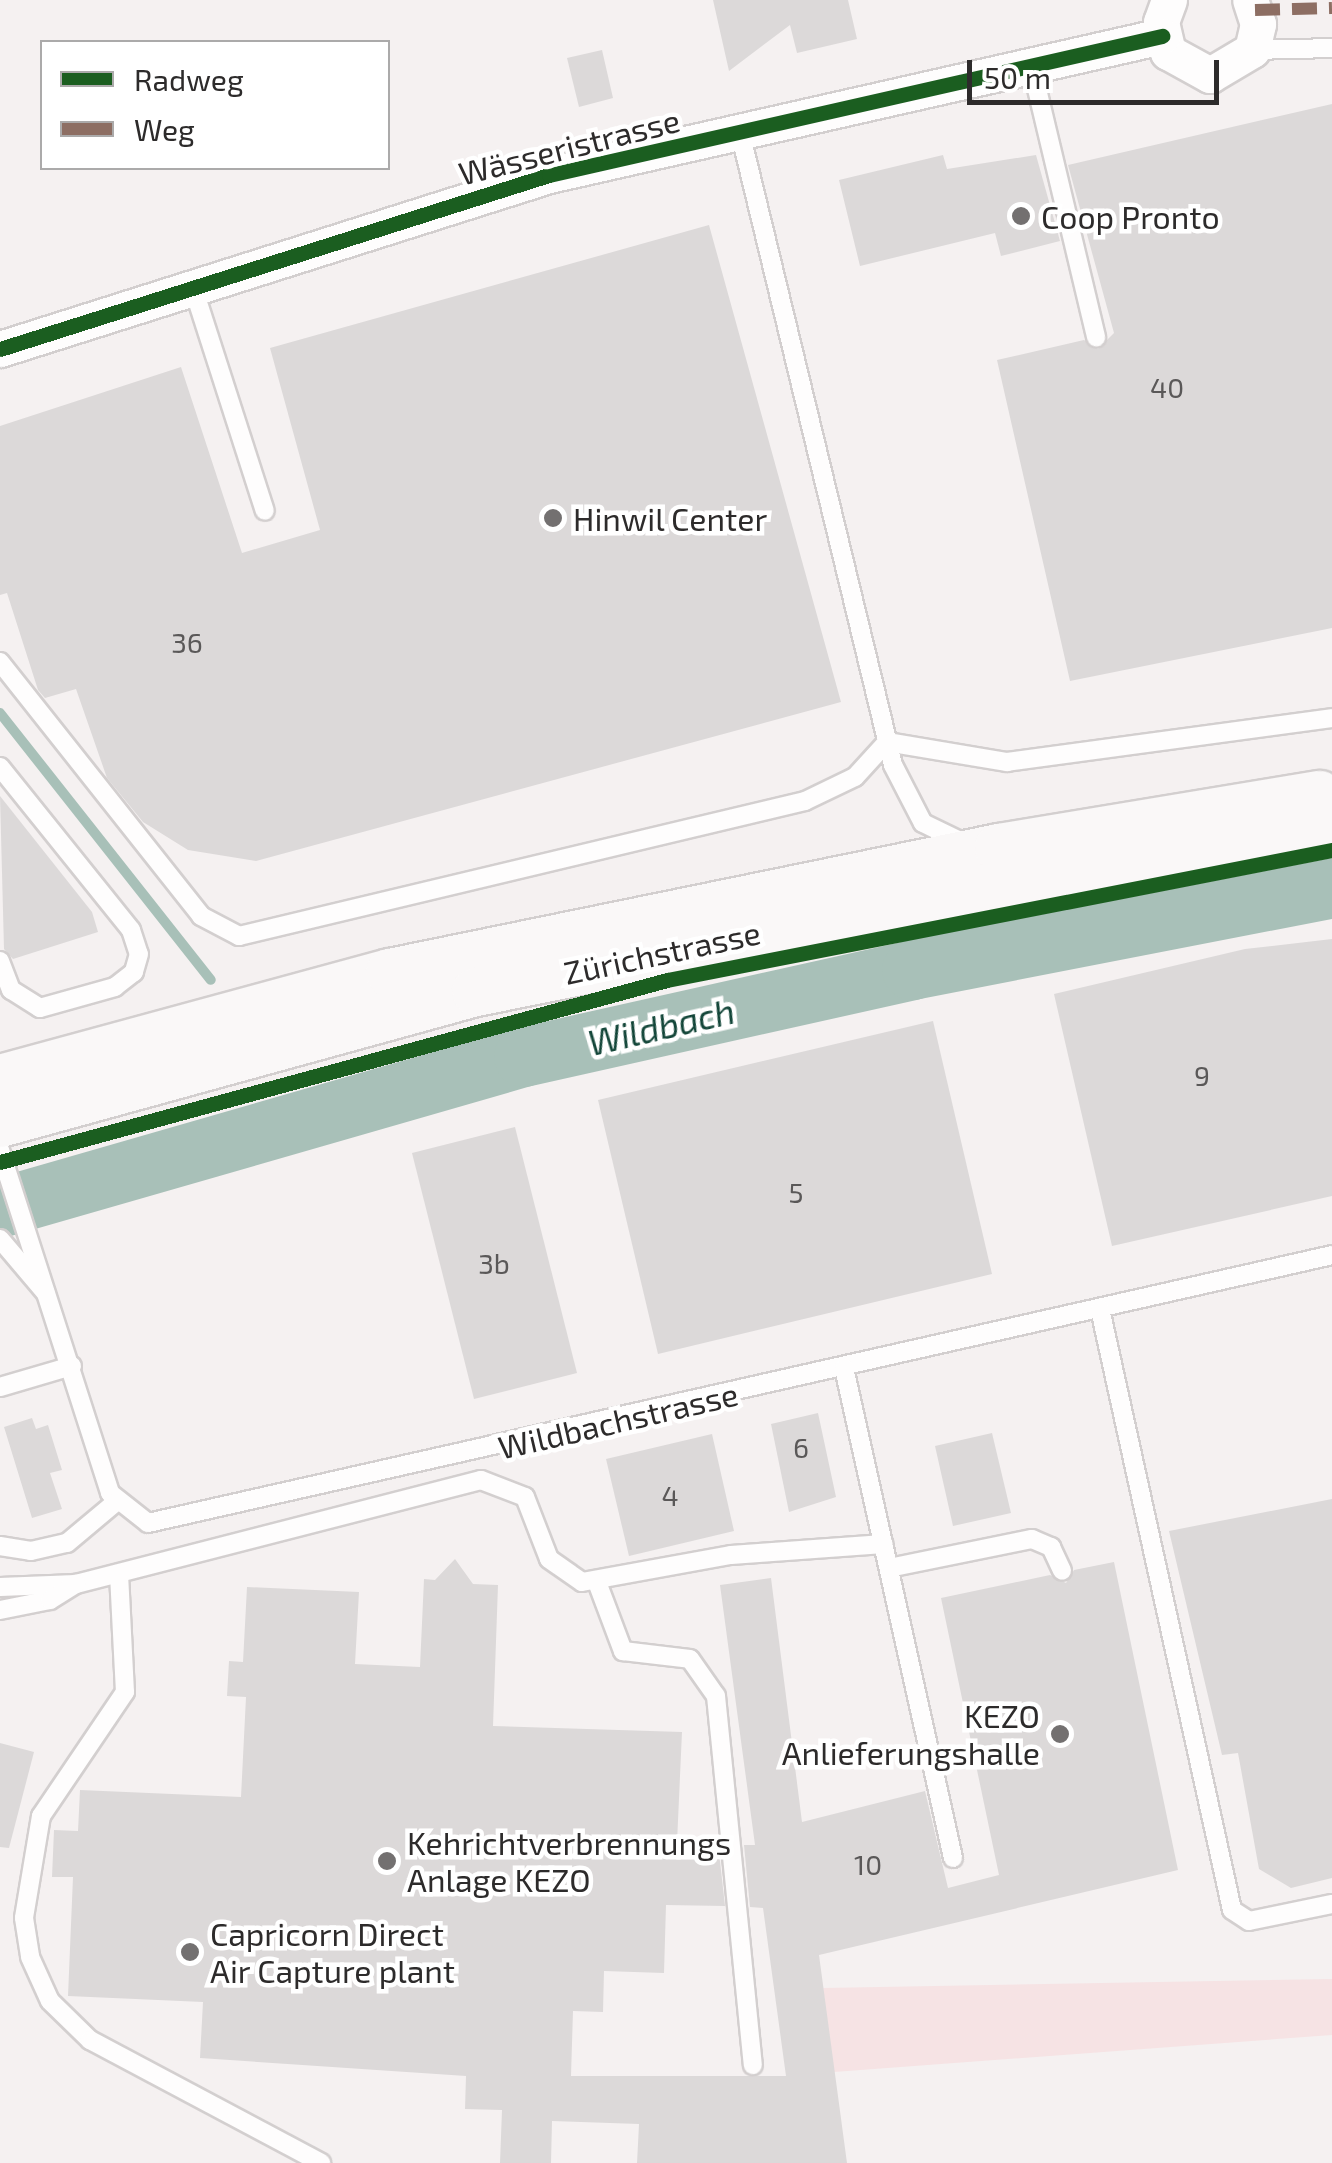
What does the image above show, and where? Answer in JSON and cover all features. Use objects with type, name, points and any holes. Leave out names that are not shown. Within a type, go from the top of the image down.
[{"type":"main road","name":"Zürichstrasse","points":[[0,1079],[390,973],[999,848],[1230,806],[1332,795]]},
{"type":"main road","name":"Zürichstrasse","points":[[0,1123],[476,992],[1332,818]]},
{"type":"street","points":[[1169,0],[1162,36],[1194,73],[1226,72],[1252,50],[1258,24],[1250,0]]},
{"type":"street","name":"Wässeristrasse","points":[[0,349],[192,284],[548,175],[1162,36]]},
{"type":"lane","points":[[1252,50],[1332,48]]},
{"type":"lane","points":[[1032,68],[1096,337]]},
{"type":"lane","points":[[740,132],[887,742],[924,823],[956,841],[999,848]]},
{"type":"lane","points":[[192,284],[265,511]]},
{"type":"lane","points":[[0,662],[201,916],[239,936],[805,800],[855,777],[887,742]]},
{"type":"lane","points":[[887,742],[1007,762],[1332,718]]},
{"type":"lane","points":[[0,766],[131,930],[139,954],[134,972],[115,987],[40,1008],[11,990],[0,962]]},
{"type":"lane","points":[[0,1150],[26,1219],[116,1502],[67,1543],[31,1551],[0,1546]]},
{"type":"lane","points":[[0,1239],[52,1300]]},
{"type":"lane","name":"Wildbachstrasse","points":[[116,1502],[136,1519],[174,1522],[1332,1256]]},
{"type":"lane","points":[[1100,1309],[1232,1910],[1249,1921],[1332,1904]]},
{"type":"lane","points":[[0,1386],[72,1366]]},
{"type":"lane","points":[[844,1368],[953,1858]]},
{"type":"lane","points":[[0,1587],[76,1584],[481,1480],[525,1497],[556,1569],[597,1582],[732,1554],[884,1544]]},
{"type":"lane","points":[[889,1568],[1021,1539],[1051,1547],[1062,1571]]},
{"type":"lane","points":[[119,1574],[125,1692],[41,1816],[24,1918],[30,1957],[50,2001],[90,2040],[321,2163]]},
{"type":"lane","points":[[597,1582],[623,1651],[690,1659],[716,1696],[753,2065]]},
{"type":"lane","points":[[0,1610],[50,1600],[76,1584]]},
{"type":"shaded area","points":[[1332,1979],[1332,2035],[834,2072],[823,1988]]},
{"type":"building","points":[[713,0],[848,0],[857,39],[797,53],[790,25],[729,71]]},
{"type":"building","points":[[602,50],[613,98],[579,107],[567,58]]},
{"type":"building","points":[[1332,104],[1332,628],[1070,681],[997,360],[1084,340],[1098,349],[1114,333],[1068,165]]},
{"type":"building","points":[[943,155],[947,169],[1036,155],[1060,241],[1001,256],[995,233],[860,266],[839,180]]},
{"type":"building","name":"Hinwil Center","points":[[709,225],[841,702],[256,861],[188,850],[143,822],[107,778],[76,689],[45,698],[38,690],[7,593],[0,595],[0,426],[181,367],[242,553],[320,530],[270,348]]},
{"type":"building","points":[[0,796],[92,912],[98,932],[13,959],[4,949]]},
{"type":"building","points":[[1332,939],[1332,1196],[1112,1246],[1054,994],[1245,949]]},
{"type":"building","points":[[933,1021],[992,1274],[658,1354],[598,1100]]},
{"type":"building","points":[[515,1127],[577,1373],[474,1399],[412,1153]]},
{"type":"building","points":[[818,1413],[836,1497],[789,1512],[771,1424]]},
{"type":"building","points":[[32,1418],[36,1429],[48,1425],[62,1470],[50,1473],[62,1509],[32,1518],[4,1427]]},
{"type":"building","points":[[992,1433],[1011,1513],[953,1526],[935,1446]]},
{"type":"building","points":[[712,1434],[734,1531],[629,1556],[606,1459]]},
{"type":"building","points":[[1332,1499],[1332,1878],[1291,1888],[1259,1869],[1238,1753],[1222,1755],[1169,1531]]},
{"type":"building","name":"Kehrichtverbrennungs Anlage KEZO","points":[[455,1559],[473,1584],[498,1585],[493,1726],[682,1732],[677,1843],[718,1844],[725,1906],[666,1905],[664,1973],[604,1971],[603,2012],[573,2011],[571,2076],[786,2076],[763,1908],[750,1907],[744,1845],[755,1845],[720,1585],[771,1578],[802,1822],[925,1791],[948,1888],[999,1875],[941,1598],[1050,1575],[1066,1583],[1074,1570],[1114,1562],[1178,1870],[819,1955],[847,2163],[637,2163],[639,2124],[552,2121],[551,2163],[500,2163],[502,2110],[465,2109],[466,2076],[200,2058],[203,2002],[68,1996],[73,1877],[52,1877],[54,1830],[78,1831],[80,1790],[241,1797],[246,1697],[227,1696],[229,1661],[243,1662],[247,1587],[359,1592],[355,1664],[420,1667],[424,1579],[435,1580]]},
{"type":"building","points":[[0,1743],[34,1752],[9,1848],[0,1847]]},
{"type":"waterway","points":[[0,713],[211,980]]},
{"type":"waterway","name":"Wildbach","points":[[0,1208],[524,1057],[912,970],[1332,888]]},
{"type":"marked path","points":[[1255,10],[1332,8]]},
{"type":"cycle path","points":[[0,349],[549,175],[1162,36]]},
{"type":"cycle path","points":[[0,1162],[667,980],[1332,850]]},
{"type":"place","name":"Coop Pronto","points":[[1021,216]]},
{"type":"place","name":"Hinwil Center","points":[[553,518]]},
{"type":"place","name":"KEZO Anlieferungshalle","points":[[1060,1734]]},
{"type":"place","name":"Kehrichtverbrennungs Anlage KEZO","points":[[387,1861]]},
{"type":"place","name":"Capricorn Direct Air Capture plant","points":[[190,1952]]}]
